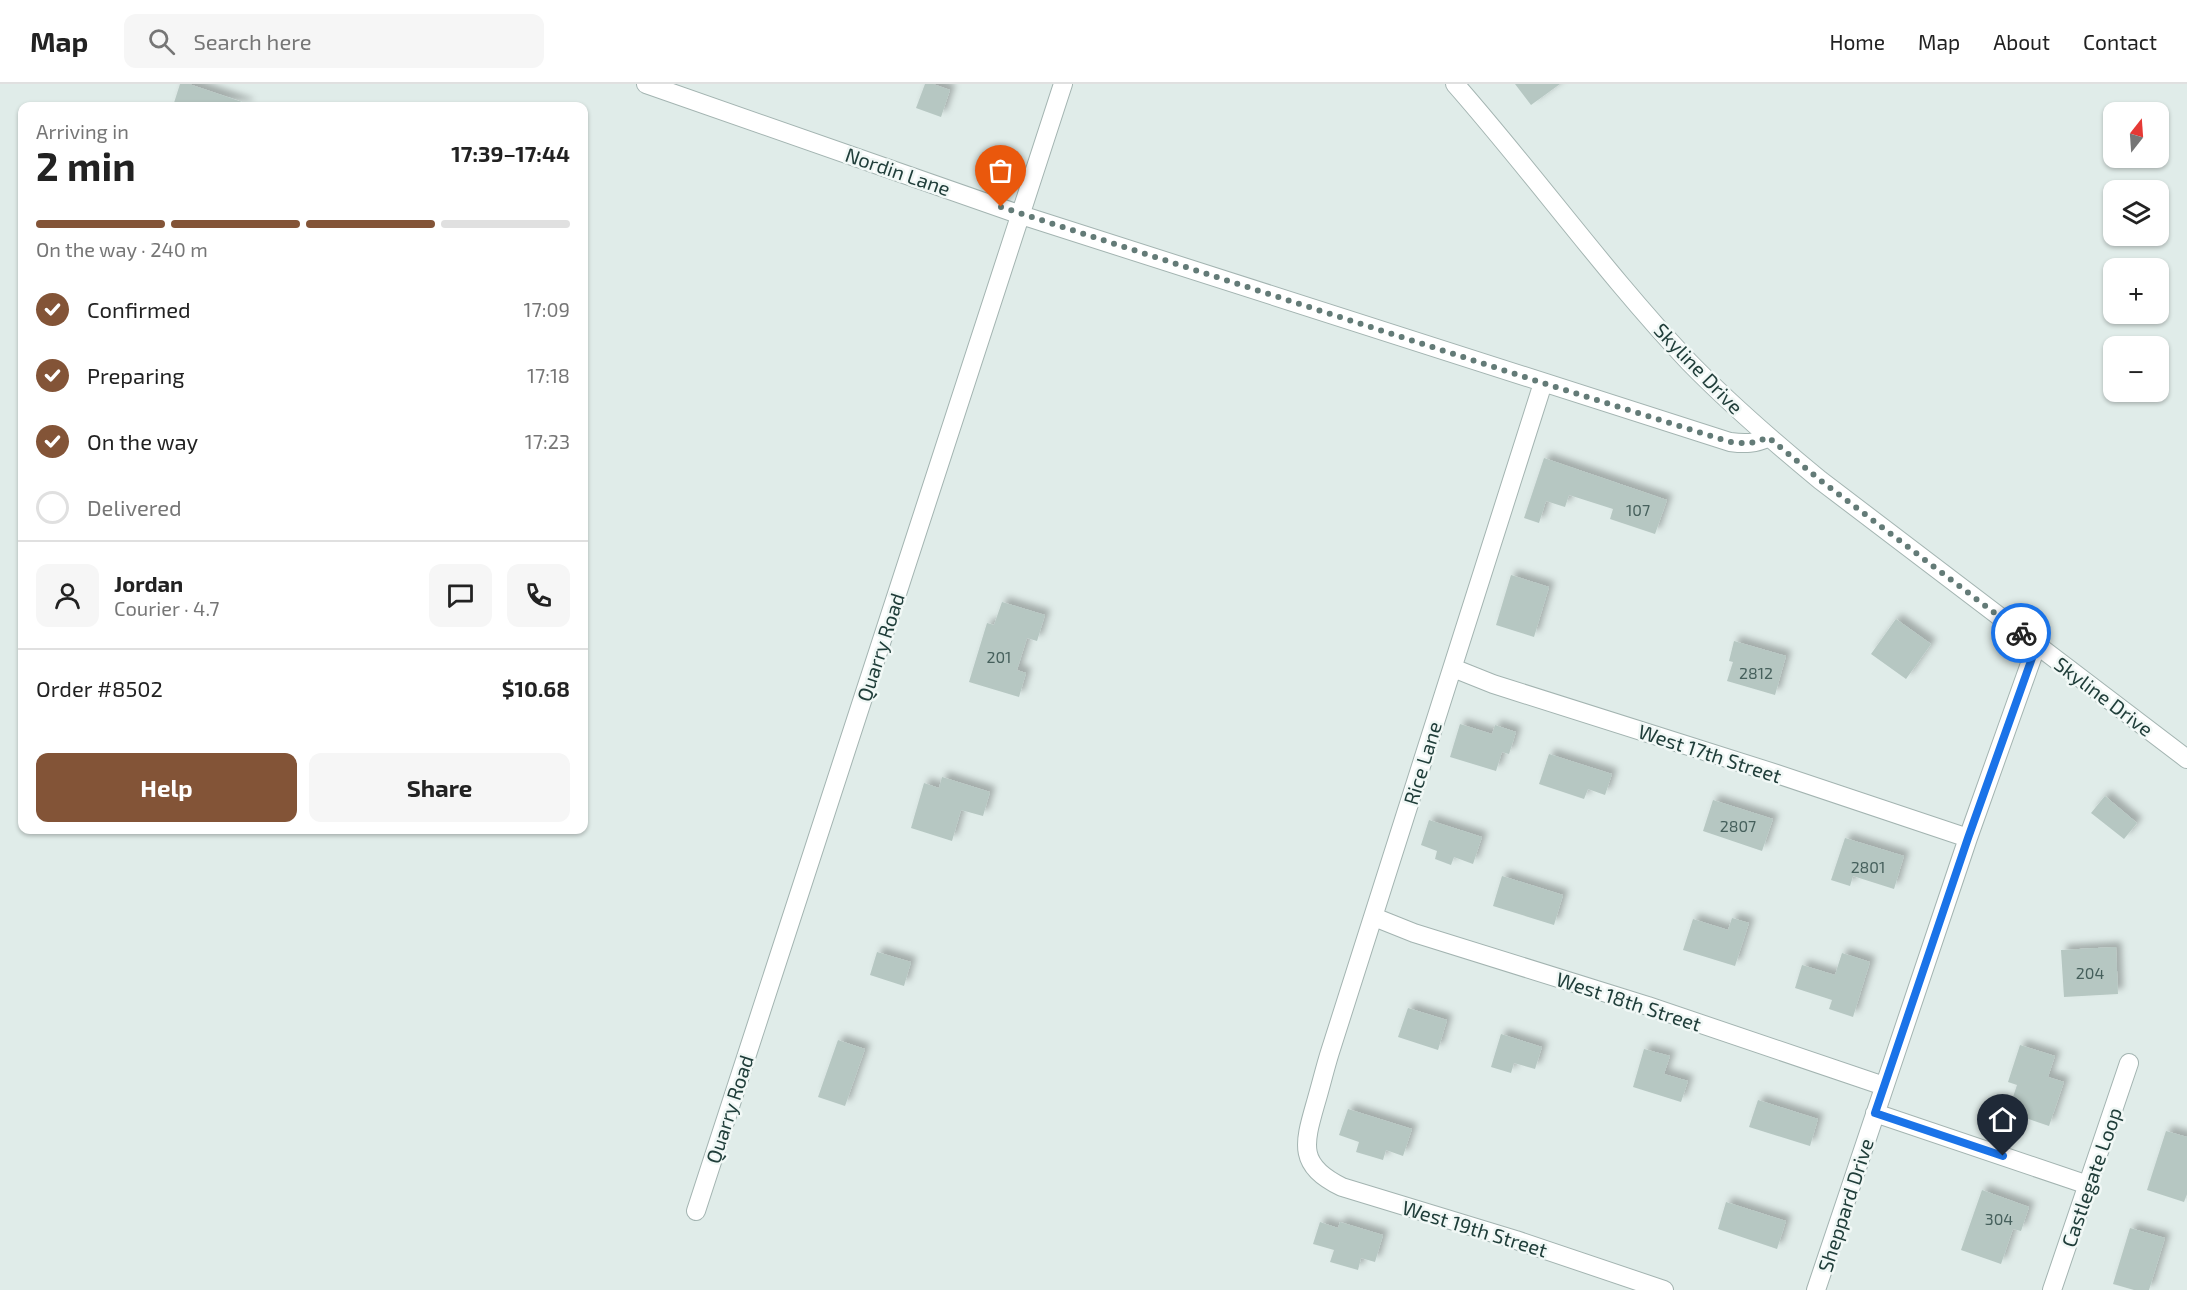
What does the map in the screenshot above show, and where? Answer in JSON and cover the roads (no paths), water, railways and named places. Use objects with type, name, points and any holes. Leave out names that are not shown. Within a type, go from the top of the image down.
[{"type":"street","name":"Nordin Lane","points":[[646,84],[1021,215],[1730,442],[1757,443],[1768,437]]},
{"type":"street","name":"Quarry Road","points":[[696,1211],[1064,84]]},
{"type":"street","name":"Skyline Drive","points":[[1455,84],[1620,284],[1690,362],[1768,437],[1820,480],[2187,759]]},
{"type":"street","name":"Rice Lane","points":[[1305,1145],[1330,1052],[1543,383]]},
{"type":"street","name":"Sheppard Drive","points":[[1816,1290],[1968,838],[2037,644]]},
{"type":"street","name":"West 17th Street","points":[[1453,668],[1493,684],[1777,774],[1968,838]]},
{"type":"street","name":"West 18th Street","points":[[1374,917],[1414,933],[1648,1006],[1884,1086]]},
{"type":"street","name":"Castlegate Loop","points":[[2052,1290],[2129,1063]]},
{"type":"street","points":[[1875,1113],[2088,1185]]},
{"type":"street","name":"West 19th Street","points":[[1305,1145],[1311,1163],[1324,1178],[1342,1187],[1516,1239],[1664,1290]]}]
